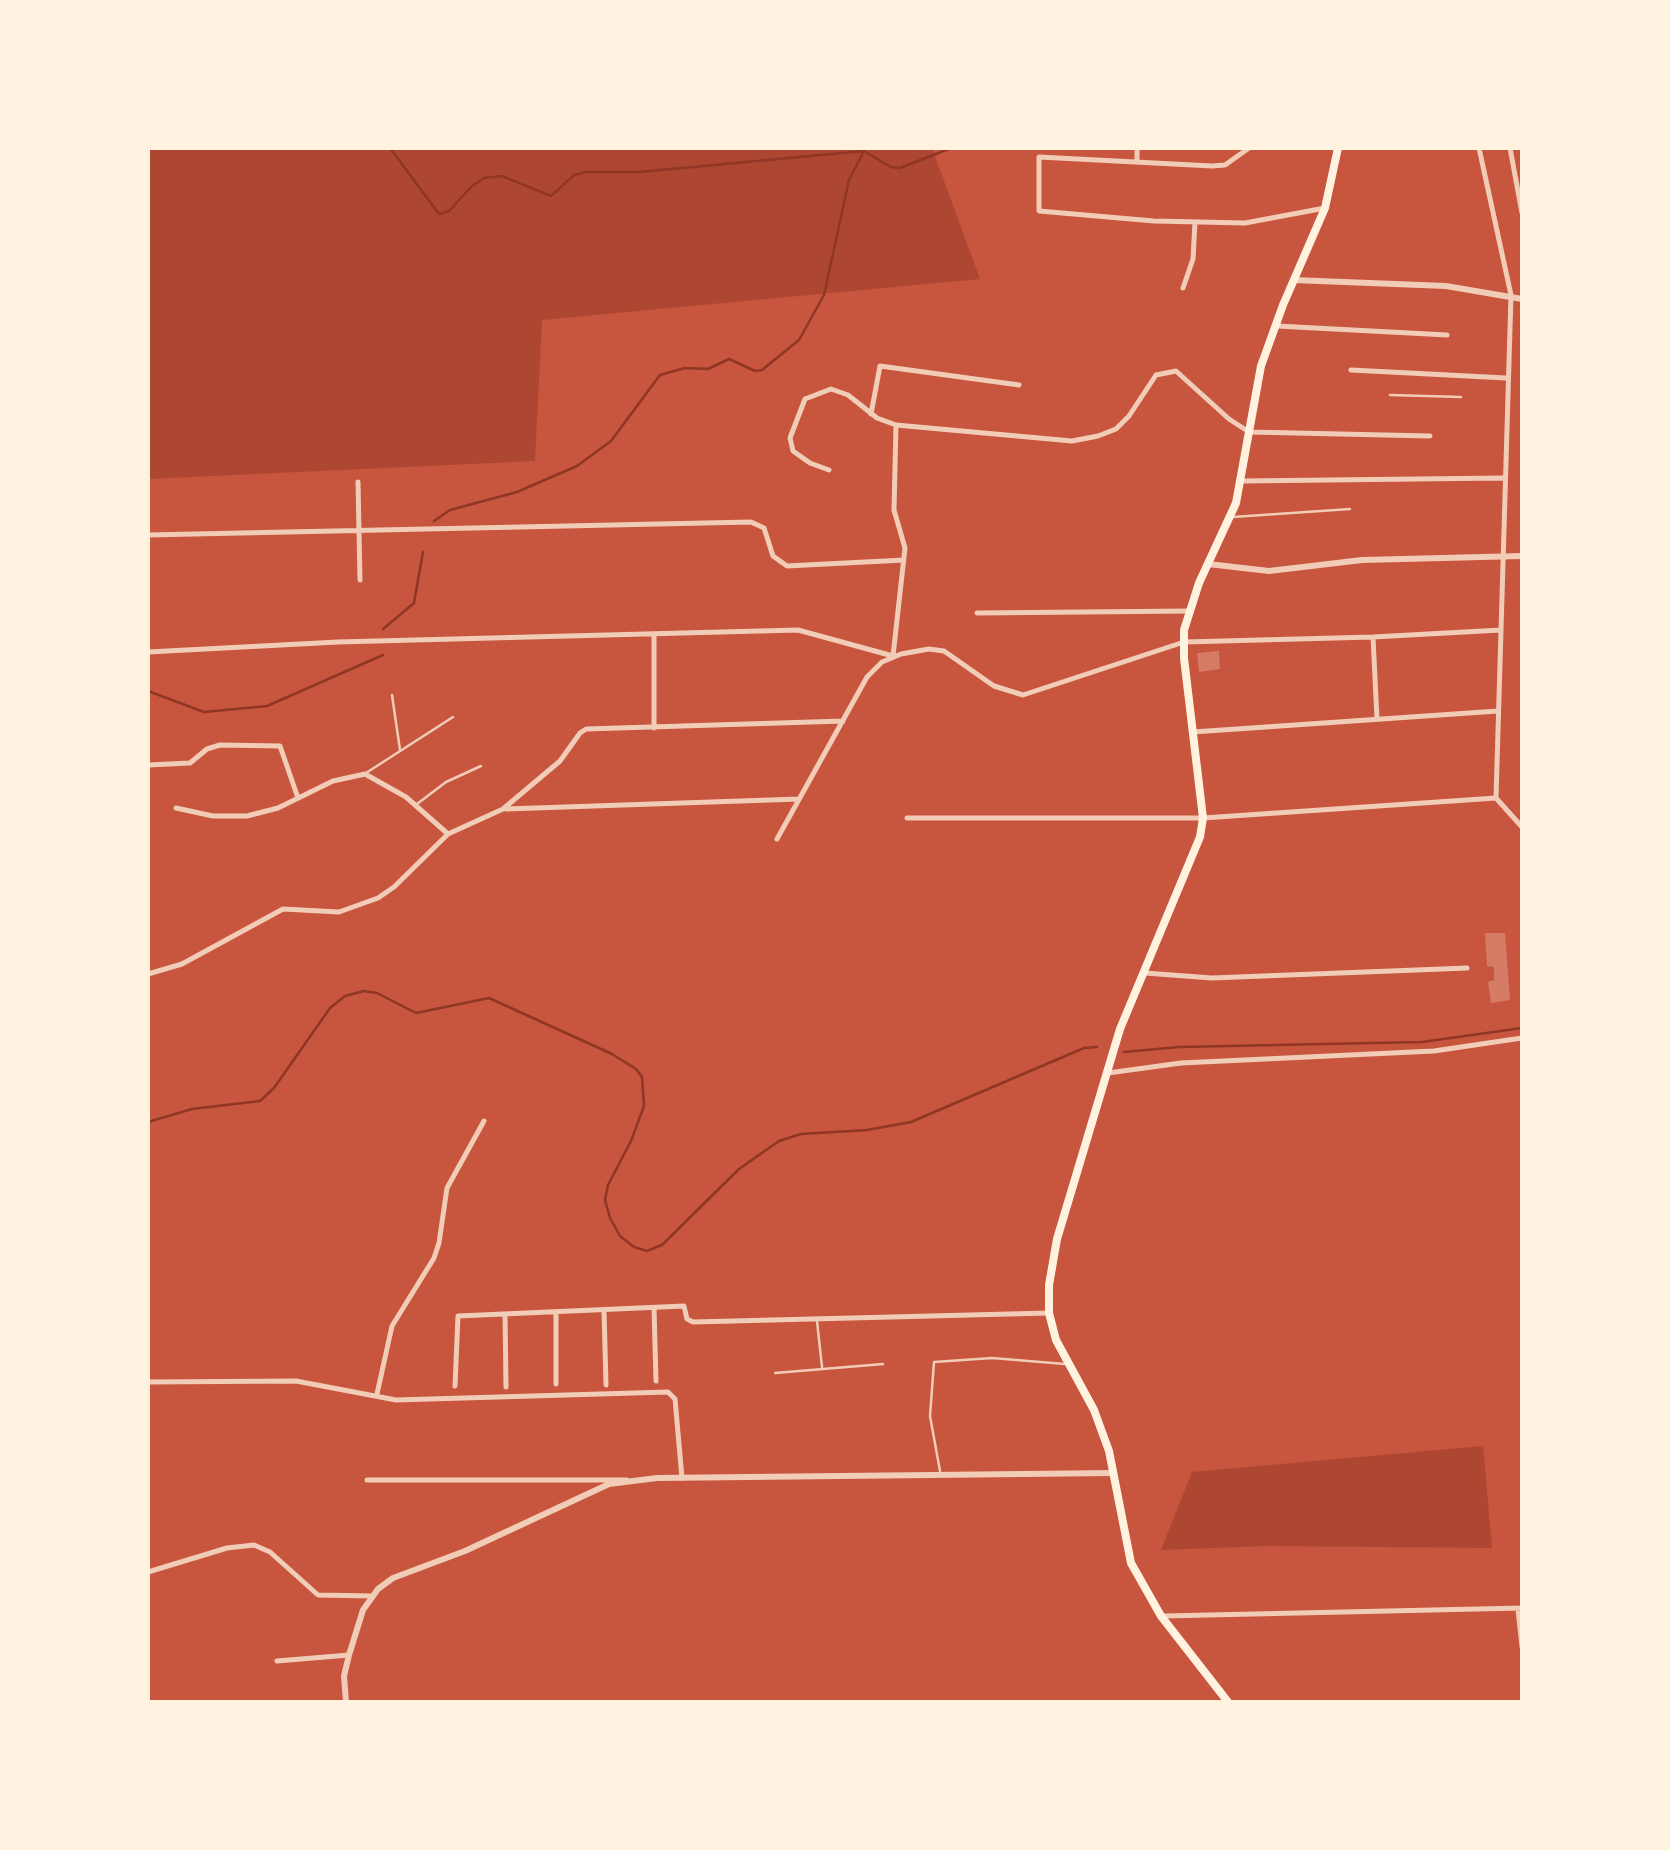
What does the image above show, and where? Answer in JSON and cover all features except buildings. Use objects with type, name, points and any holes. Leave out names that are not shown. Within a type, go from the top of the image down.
[{"type":"main road","points":[[1228,1702],[1160,1616],[1131,1563],[1114,1472],[1100,1423],[1067,1364],[1049,1313],[1052,1255],[1142,973],[1195,853],[1203,818],[1184,642],[1188,611],[1231,517],[1242,481],[1261,366],[1325,208],[1338,148]]},
{"type":"street","points":[[1137,148],[1137,162]]},
{"type":"street","points":[[1248,148],[1225,166],[1039,157],[1039,211],[1195,222],[1258,222],[1325,208]]},
{"type":"street","points":[[1479,148],[1511,296],[1496,798],[1522,828]]},
{"type":"street","points":[[1510,148],[1522,213]]},
{"type":"street","points":[[1183,288],[1193,259],[1195,222]]},
{"type":"street","points":[[1293,280],[1446,286],[1522,299]]},
{"type":"street","points":[[1274,326],[1447,336]]},
{"type":"street","points":[[872,414],[880,366],[1019,385]]},
{"type":"street","points":[[1351,370],[1506,378]]},
{"type":"street","points":[[829,470],[810,462],[790,445],[796,414],[804,399],[820,391],[836,390],[848,395],[896,426],[1049,441],[1098,436],[1124,422],[1151,381],[1168,371],[1182,374],[1249,432],[1430,436]]},
{"type":"street","points":[[893,656],[906,548],[894,510],[896,426]]},
{"type":"street","points":[[1242,481],[1503,478]]},
{"type":"street","points":[[358,482],[360,580]]},
{"type":"street","points":[[148,535],[751,522],[764,528],[773,556],[783,565],[904,560]]},
{"type":"street","points":[[1208,564],[1269,571],[1362,560],[1522,556]]},
{"type":"street","points":[[977,613],[1188,611]]},
{"type":"street","points":[[148,652],[338,642],[806,630],[893,656]]},
{"type":"street","points":[[777,838],[872,671],[893,656],[938,648],[994,686],[1023,695],[1184,642],[1500,630]]},
{"type":"street","points":[[654,634],[654,728]]},
{"type":"street","points":[[1372,637],[1377,719]]},
{"type":"street","points":[[1193,732],[1498,711]]},
{"type":"street","points":[[148,974],[182,964],[283,909],[340,912],[378,898],[448,834],[503,809],[560,761],[586,730],[843,721]]},
{"type":"street","points":[[148,765],[190,763],[207,749],[220,745],[280,746],[298,798]]},
{"type":"street","points":[[176,808],[234,818],[270,811],[333,780],[364,774],[416,805],[448,834]]},
{"type":"street","points":[[907,818],[1203,818],[1496,798]]},
{"type":"street","points":[[503,809],[799,799]]},
{"type":"street","points":[[1142,973],[1212,978],[1467,968]]},
{"type":"street","points":[[1107,1073],[1154,1065],[1434,1051],[1522,1038]]},
{"type":"street","points":[[377,1394],[392,1326],[434,1258],[447,1188],[484,1121]]},
{"type":"street","points":[[455,1386],[458,1316],[684,1306],[687,1319],[693,1322],[1049,1313]]},
{"type":"street","points":[[654,1308],[656,1381]]},
{"type":"street","points":[[604,1310],[606,1385]]},
{"type":"street","points":[[556,1312],[556,1384]]},
{"type":"street","points":[[505,1314],[506,1386]]},
{"type":"street","points":[[148,1382],[284,1380],[396,1400],[668,1392],[676,1400],[682,1478]]},
{"type":"street","points":[[367,1480],[1114,1472]]},
{"type":"street","points":[[346,1702],[344,1676],[348,1655],[372,1596],[401,1575],[476,1546],[602,1486],[630,1480]]},
{"type":"street","points":[[148,1572],[226,1548],[254,1545],[270,1552],[318,1594],[372,1596]]},
{"type":"street","points":[[1160,1616],[1520,1608],[1522,1647]]},
{"type":"street","points":[[277,1661],[348,1655]]},
{"type":"lane","points":[[1390,395],[1461,396]]},
{"type":"lane","points":[[1231,517],[1350,509]]},
{"type":"lane","points":[[392,694],[400,752]]},
{"type":"lane","points":[[364,774],[452,717]]},
{"type":"lane","points":[[416,805],[446,782],[480,766]]},
{"type":"lane","points":[[817,1319],[822,1369]]},
{"type":"lane","points":[[941,1474],[930,1416],[934,1362],[992,1358],[1067,1364]]},
{"type":"lane","points":[[774,1373],[884,1364]]},
{"type":"shaded area","points":[[148,148],[932,148],[980,279],[542,320],[535,461],[148,479]]},
{"type":"shaded area","points":[[1483,1446],[1492,1548],[1267,1546],[1161,1550],[1192,1472]]},
{"type":"waterway","points":[[390,148],[439,214],[449,211],[484,178],[502,176],[551,196],[574,175],[586,172],[639,172],[864,151],[900,168],[951,148]]},
{"type":"waterway","points":[[434,521],[450,510],[517,492],[577,466],[611,441],[660,375],[685,368],[708,369],[729,359],[755,371],[762,370],[799,340],[824,295],[849,180],[864,151]]},
{"type":"waterway","points":[[383,629],[414,603],[423,552]]},
{"type":"waterway","points":[[148,691],[204,712],[267,706],[383,655]]},
{"type":"waterway","points":[[148,1122],[192,1109],[260,1101],[274,1088],[330,1008],[345,996],[364,991],[377,993],[416,1013],[489,998],[612,1054],[642,1077],[644,1106],[605,1200],[620,1236],[647,1251],[662,1245],[739,1169],[779,1141],[801,1134],[867,1130],[911,1122],[1084,1048],[1097,1047]]},
{"type":"waterway","points":[[1124,1052],[1179,1047],[1422,1042],[1522,1028]]}]
